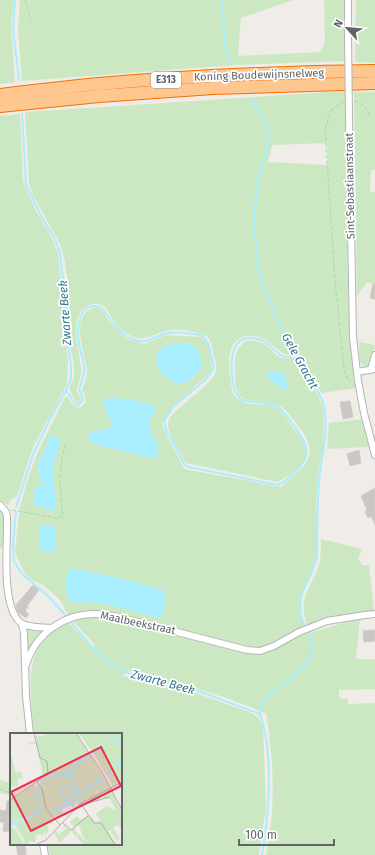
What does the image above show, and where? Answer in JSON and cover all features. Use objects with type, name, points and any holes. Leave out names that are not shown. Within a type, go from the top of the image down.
[{"type":"highway","name":"Koning Boudewijnsnelweg","points":[[0,95],[99,84],[213,76],[375,71]]},
{"type":"highway","name":"Koning Boudewijnsnelweg","points":[[0,106],[99,96],[214,88],[375,83]]},
{"type":"street","name":"Sint-Sebastiaanstraat","points":[[348,0],[353,338],[358,381],[364,413],[375,455]]},
{"type":"street","points":[[357,372],[373,369],[375,355]]},
{"type":"street","points":[[0,505],[6,512],[7,521],[6,555],[8,601],[12,613],[22,624],[24,633],[26,690],[30,733]]},
{"type":"street","name":"Maalbeekstraat","points":[[26,665],[28,657],[38,642],[52,628],[64,620],[81,615],[97,614],[115,616],[247,650],[260,651],[274,646],[299,632],[327,621],[365,614],[375,614]]},
{"type":"street","points":[[22,624],[52,628]]},
{"type":"street","points":[[43,845],[45,855]]},
{"type":"path","points":[[24,0],[31,20]]},
{"type":"path","points":[[352,101],[357,101],[364,106],[370,115]]},
{"type":"path","points":[[347,102],[342,102],[331,110],[324,129],[335,280],[344,369],[348,380],[353,382],[358,381]]},
{"type":"path","points":[[6,512],[12,510],[58,518],[63,516],[60,495],[60,473],[61,461],[65,446]]},
{"type":"path","points":[[0,789],[10,792]]},
{"type":"green space","points":[[0,0],[14,0],[11,26],[15,82],[0,84]]},
{"type":"green space","points":[[20,0],[293,0],[241,18],[238,56],[320,52],[325,42],[324,0],[345,0],[345,61],[236,65],[22,81],[18,29]]},
{"type":"green space","points":[[356,0],[375,0],[375,63],[355,62]]},
{"type":"green space","points":[[346,91],[347,249],[350,339],[356,388],[322,393],[296,351],[287,355],[263,338],[253,336],[238,339],[231,350],[229,357],[234,395],[243,402],[272,406],[280,410],[303,442],[306,455],[301,465],[292,474],[277,482],[186,463],[173,440],[168,425],[174,413],[206,385],[216,371],[216,363],[212,345],[207,336],[189,331],[176,330],[167,331],[146,338],[136,338],[126,333],[115,323],[104,306],[100,304],[90,305],[83,309],[79,315],[77,324],[76,333],[81,372],[76,390],[81,398],[80,403],[76,402],[70,391],[70,386],[74,378],[74,364],[69,341],[70,327],[67,275],[64,257],[60,244],[32,193],[29,183],[25,112]],"holes":[[[327,143],[328,165],[268,162],[272,145]]]},
{"type":"green space","points":[[354,92],[375,92],[375,170],[371,170],[370,192],[375,192],[375,284],[367,282],[357,296]]},
{"type":"green space","points":[[20,114],[23,181],[37,213],[52,238],[58,253],[63,295],[64,332],[68,361],[67,384],[33,447],[17,496],[11,500],[8,505],[0,501],[0,116]]},
{"type":"green space","points":[[96,307],[100,308],[109,321],[127,339],[144,344],[166,335],[200,337],[207,342],[212,364],[211,372],[172,407],[162,423],[164,430],[184,469],[281,487],[298,472],[308,459],[310,452],[309,444],[304,434],[283,408],[277,405],[248,400],[241,397],[237,391],[235,383],[236,356],[240,346],[246,341],[258,341],[267,346],[280,358],[284,359],[295,356],[306,371],[322,404],[324,417],[323,450],[318,473],[316,502],[317,557],[300,599],[301,614],[306,634],[360,618],[356,659],[375,659],[375,689],[339,690],[339,698],[348,699],[348,704],[375,703],[375,855],[266,855],[273,802],[273,784],[271,749],[266,714],[214,694],[128,671],[123,676],[187,690],[249,712],[259,719],[263,726],[266,808],[259,855],[50,855],[47,845],[122,845],[122,733],[34,733],[30,684],[31,672],[38,648],[45,638],[68,622],[92,648],[95,645],[72,620],[99,616],[252,653],[253,648],[103,612],[86,612],[69,617],[60,600],[42,584],[33,581],[24,572],[15,552],[20,506],[36,456],[64,399],[67,396],[73,405],[79,408],[85,402],[85,397],[82,390],[87,371],[80,334],[82,317],[87,311]],"holes":[[[175,343],[192,345],[196,348],[200,355],[201,368],[193,378],[187,382],[181,383],[168,379],[159,368],[157,362],[157,356],[162,349]],[[110,398],[138,401],[155,406],[156,411],[150,419],[150,425],[152,436],[157,443],[158,457],[153,458],[97,445],[90,441],[88,437],[89,433],[111,427],[104,404],[104,400]],[[51,435],[61,439],[53,466],[55,511],[35,506],[33,503],[35,488],[38,485],[47,484],[39,481],[40,476],[37,466]],[[44,525],[53,526],[56,528],[56,549],[54,552],[42,551],[39,546],[41,527]],[[69,568],[119,578],[163,590],[165,593],[163,614],[160,618],[102,603],[71,602],[66,590]]]},
{"type":"green space","points":[[359,342],[375,345],[372,362],[369,366],[365,367],[360,362]]},
{"type":"green space","points":[[364,419],[369,447],[327,449],[329,423]]},
{"type":"green space","points":[[0,507],[5,515],[4,549],[0,548]]},
{"type":"green space","points":[[321,539],[362,549],[358,559],[363,565],[369,565],[374,611],[346,614],[307,625],[304,602],[307,591],[317,571]]},
{"type":"green space","points":[[29,628],[43,631],[30,651],[27,652],[26,631]]},
{"type":"green space","points":[[0,780],[10,783],[10,795],[0,793]]},
{"type":"water","points":[[175,343],[192,345],[196,348],[200,355],[201,368],[187,382],[175,382],[169,379],[163,374],[157,362],[157,356],[160,350]]},
{"type":"water","points":[[274,371],[282,373],[286,377],[288,390],[278,386],[269,379],[266,373]]},
{"type":"water","points":[[110,398],[133,400],[155,406],[156,411],[150,419],[150,425],[152,436],[157,443],[158,457],[153,458],[97,445],[90,441],[88,437],[89,433],[111,427],[103,400]]},
{"type":"water","points":[[51,435],[61,439],[53,466],[55,511],[35,506],[33,503],[35,488],[38,485],[47,484],[39,481],[40,476],[37,466]]},
{"type":"water","points":[[44,525],[53,526],[56,528],[56,549],[54,552],[42,551],[39,546],[40,527]]},
{"type":"water","points":[[69,568],[119,578],[163,590],[165,593],[163,614],[160,618],[102,603],[71,602],[66,590]]},
{"type":"building","points":[[373,284],[375,284],[375,299],[370,298]]},
{"type":"building","points":[[350,401],[353,417],[343,419],[340,402]]},
{"type":"building","points":[[359,450],[361,463],[350,466],[347,454]]},
{"type":"building","points":[[375,488],[375,525],[371,516],[368,518],[365,511],[367,510],[361,496]]},
{"type":"building","points":[[33,585],[39,590],[27,606],[28,607],[25,611],[29,614],[26,618],[18,612],[16,605]]},
{"type":"building","points":[[375,630],[375,641],[364,642],[363,631]]},
{"type":"building","points":[[7,801],[10,801],[10,832],[3,831],[4,822],[0,822],[0,810],[6,811]]},
{"type":"building","points":[[16,845],[25,845],[26,855],[18,855]]},
{"type":"waterway","name":"Zwarte Beek","points":[[15,0],[13,30],[19,80]]},
{"type":"waterway","name":"Gele Gracht","points":[[223,0],[224,43],[230,61]]},
{"type":"waterway","name":"Gele Gracht","points":[[252,99],[262,116],[268,134],[267,152],[259,176],[256,200],[255,239],[259,270],[277,319],[316,388],[325,409],[326,429],[318,490],[317,557],[303,591],[300,607],[301,616],[305,626]]},
{"type":"waterway","name":"Zwarte Beek","points":[[16,507],[34,452],[71,379],[71,365],[67,339],[68,320],[60,253],[55,239],[41,216],[26,184],[22,114]]},
{"type":"waterway","points":[[66,390],[75,404],[79,405],[82,399],[79,389],[83,377],[84,362],[79,343],[78,330],[83,312],[88,308],[93,306],[101,307],[119,330],[131,339],[138,341],[145,341],[172,332],[201,335],[208,343],[214,366],[210,374],[203,382],[173,407],[164,421],[166,430],[184,464],[188,467],[278,485],[301,466],[307,450],[295,427],[279,408],[266,403],[241,400],[233,385],[232,357],[239,342],[250,338],[262,340],[282,356],[289,357],[296,354]]},
{"type":"waterway","name":"Zwarte Beek","points":[[16,512],[13,542],[14,561],[21,573],[47,595],[67,617]]},
{"type":"waterway","name":"Zwarte Beek","points":[[70,621],[93,648],[109,662],[127,673],[193,689],[260,714],[269,765],[267,821],[262,855]]},
{"type":"waterway","name":"Gele Gracht","points":[[260,714],[262,704],[267,697],[273,691],[290,680],[306,663],[312,649],[310,631]]}]
